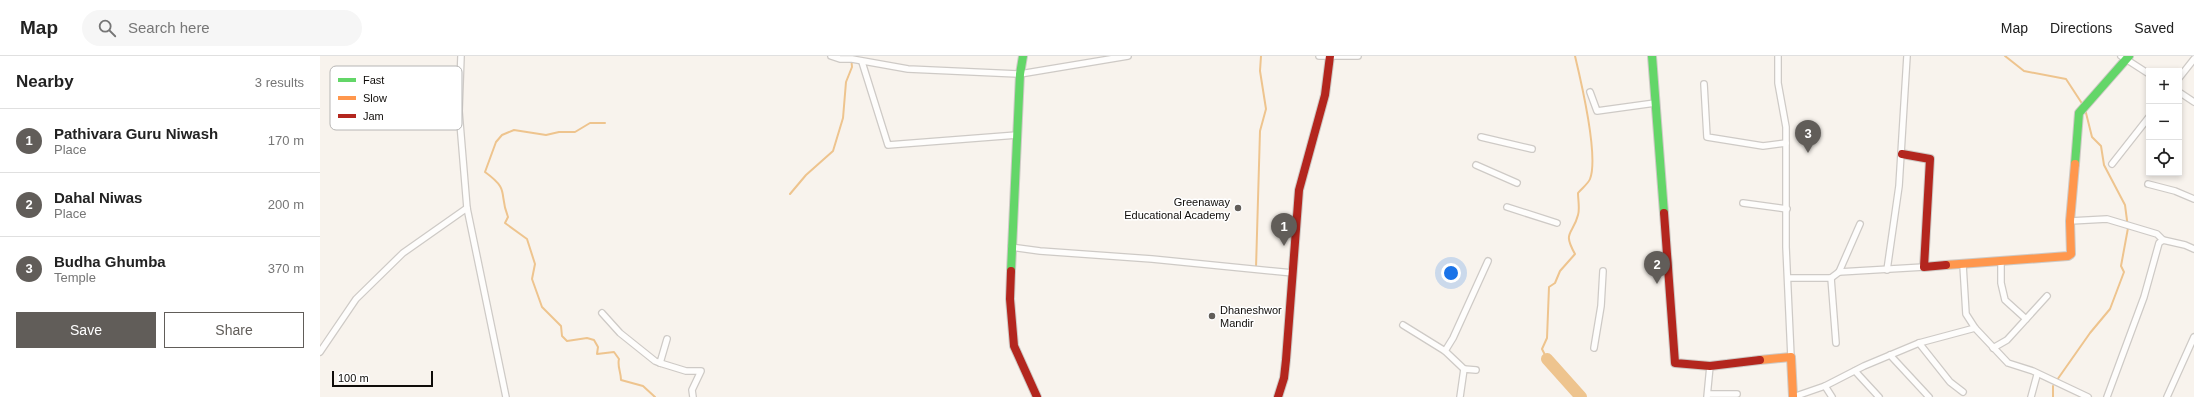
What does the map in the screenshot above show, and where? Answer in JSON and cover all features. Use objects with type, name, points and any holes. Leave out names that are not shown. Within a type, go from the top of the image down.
[{"type":"street","points":[[460,66],[461,56]]},
{"type":"street","points":[[831,56],[840,59],[852,59],[908,69],[1020,74],[1128,56]]},
{"type":"street","points":[[1024,56],[1020,74],[1011,247],[1010,299],[1014,346],[1038,397]]},
{"type":"street","points":[[1319,56],[1358,56]]},
{"type":"street","points":[[1278,397],[1286,366],[1299,190],[1325,95],[1330,56]]},
{"type":"street","points":[[1652,56],[1658,156],[1675,363],[1710,366],[1791,357]]},
{"type":"street","points":[[1778,56],[1778,83],[1786,117],[1788,278],[1793,396],[1825,386],[1919,343],[1975,328]]},
{"type":"street","points":[[1887,270],[1902,154],[1907,56]]},
{"type":"street","points":[[1788,278],[1831,278],[1840,272],[1963,265],[2068,256],[2071,254],[2070,221],[2079,113],[2089,103],[2125,57],[2146,72]]},
{"type":"street","points":[[2182,74],[2194,59]]},
{"type":"street","points":[[862,62],[888,145],[1017,136]]},
{"type":"street","points":[[1704,84],[1708,137],[1763,146],[1786,143]]},
{"type":"street","points":[[1590,92],[1597,111],[1656,103]]},
{"type":"street","points":[[2182,94],[2194,102]]},
{"type":"street","points":[[2112,164],[2146,121]]},
{"type":"street","points":[[460,130],[467,208],[506,397]]},
{"type":"street","points":[[1481,137],[1532,149]]},
{"type":"street","points":[[1902,154],[1930,159],[1924,267]]},
{"type":"street","points":[[1476,165],[1517,183]]},
{"type":"street","points":[[2148,184],[2175,191],[2194,199]]},
{"type":"street","points":[[1743,204],[1787,208]]},
{"type":"street","points":[[1507,207],[1557,223]]},
{"type":"street","points":[[320,352],[356,298],[403,253],[467,208]]},
{"type":"street","points":[[2070,221],[2107,219],[2157,234],[2163,240],[2185,244],[2194,249]]},
{"type":"street","points":[[1840,272],[1860,224]]},
{"type":"street","points":[[2107,397],[2144,297],[2159,244],[2163,240]]},
{"type":"street","points":[[1011,247],[1040,251],[1152,259],[1293,273]]},
{"type":"street","points":[[1445,351],[1453,338],[1488,261]]},
{"type":"street","points":[[2001,262],[2001,283],[2005,300],[2026,319]]},
{"type":"street","points":[[1963,265],[1966,314],[1975,328],[1993,348],[2008,363],[2088,397]]},
{"type":"street","points":[[1594,348],[1601,306],[1603,271]]},
{"type":"street","points":[[1831,278],[1836,343]]},
{"type":"street","points":[[1993,348],[2007,340],[2047,296]]},
{"type":"street","points":[[602,313],[620,333],[656,361],[686,371],[701,371],[692,390],[693,397]]},
{"type":"street","points":[[1403,325],[1445,351],[1464,369],[1476,370]]},
{"type":"street","points":[[2167,397],[2194,337]]},
{"type":"street","points":[[660,363],[667,339]]},
{"type":"street","points":[[1919,343],[1950,382],[1963,392]]},
{"type":"street","points":[[1890,355],[1929,397]]},
{"type":"street","points":[[1710,366],[1707,395],[1737,394]]},
{"type":"street","points":[[1460,397],[1464,369]]},
{"type":"street","points":[[1855,371],[1879,397]]},
{"type":"street","points":[[2031,397],[2037,375]]},
{"type":"street","points":[[1825,386],[1832,397]]},
{"type":"waterway","points":[[790,194],[806,175],[833,151],[843,118],[846,82],[852,67],[851,56]]},
{"type":"waterway","points":[[1256,268],[1260,131],[1266,109],[1260,71],[1261,56]]},
{"type":"waterway","points":[[1547,359],[1542,349],[1547,338],[1549,287],[1555,283],[1560,271],[1575,254],[1571,247],[1569,237],[1579,213],[1578,193],[1589,181],[1592,168],[1591,137],[1575,56]]},
{"type":"waterway","points":[[2005,56],[2024,71],[2066,79],[2083,105]]},
{"type":"waterway","points":[[2057,380],[2090,333],[2110,309],[2124,272],[2121,266],[2128,228],[2125,205],[2104,165],[2101,146],[2092,137],[2085,109]]},
{"type":"waterway","points":[[605,123],[590,123],[575,132],[559,132],[546,135],[514,130],[502,135],[496,142],[485,172],[493,178],[501,188],[508,217],[505,223],[527,239],[535,264],[532,279],[542,307],[561,326],[562,336],[567,341],[587,338],[594,340],[598,347],[597,354],[614,352],[619,359],[618,364],[621,380],[643,386],[655,397]]},
{"type":"waterway","points":[[1547,359],[1581,397]]},
{"type":"waterway","points":[[2053,386],[2053,397]]},
{"type":"traffic: fast","points":[[1011,271],[1020,74],[1023,56]]},
{"type":"traffic: fast","points":[[1652,56],[1664,213]]},
{"type":"traffic: fast","points":[[2075,164],[2079,113],[2129,56]]},
{"type":"traffic: slow","points":[[1946,265],[2068,256],[2071,254],[2070,221],[2075,164]]},
{"type":"traffic: slow","points":[[1760,360],[1791,357],[1793,396]]},
{"type":"traffic: jam","points":[[1278,397],[1284,378],[1286,360],[1299,190],[1325,95],[1330,56]]},
{"type":"traffic: jam","points":[[1902,154],[1930,159],[1924,267],[1946,265]]},
{"type":"traffic: jam","points":[[1664,213],[1675,363],[1710,366],[1760,360]]},
{"type":"traffic: jam","points":[[1011,271],[1010,299],[1014,346],[1037,397]]},
{"type":"place","name":"Budha Ghumba","points":[[1808,153]]},
{"type":"place","name":"Greenaway Educational Academy","points":[[1238,208]]},
{"type":"place","name":"Pathivara Guru Niwash","points":[[1284,246]]},
{"type":"place","name":"Dahal Niwas","points":[[1657,284]]},
{"type":"place","name":"Dhaneshwor Mandir","points":[[1212,316]]}]
